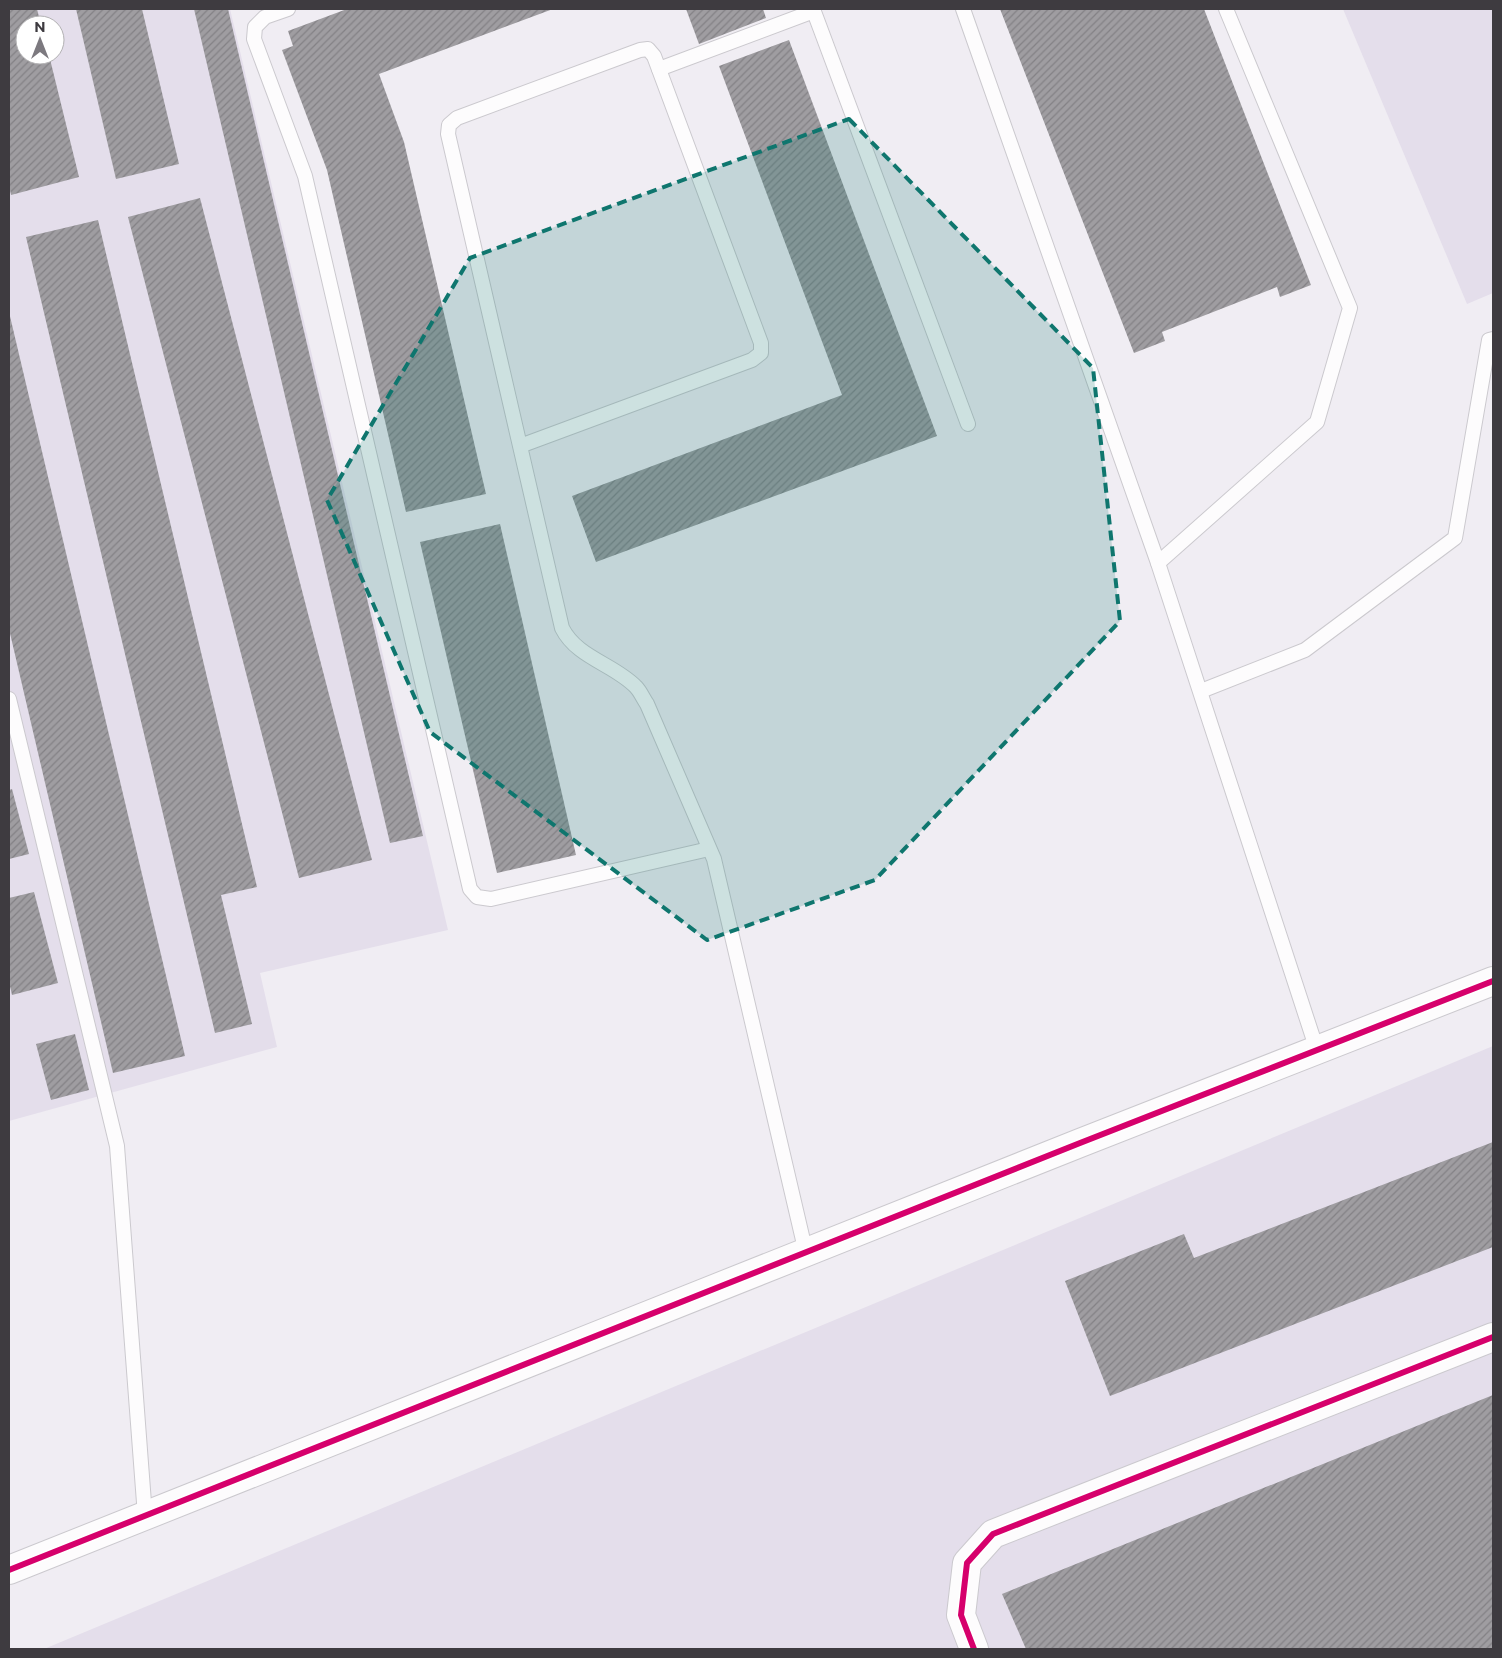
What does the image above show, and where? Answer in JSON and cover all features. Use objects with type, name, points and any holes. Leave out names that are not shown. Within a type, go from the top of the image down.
[{"type":"street","points":[[9,1570],[1493,981]]},
{"type":"street","points":[[974,1649],[961,1615],[967,1563],[993,1534],[1493,1338]]},
{"type":"lane","points":[[288,9],[265,17],[255,27],[254,39],[305,176],[470,889],[477,897],[491,899],[709,849]]},
{"type":"lane","points":[[963,9],[1158,563],[1317,1050]]},
{"type":"lane","points":[[1158,563],[1317,422],[1350,308],[1226,9]]},
{"type":"lane","points":[[659,69],[813,10],[968,424]]},
{"type":"lane","points":[[520,446],[752,360],[761,353],[761,343],[659,69],[654,56],[648,49],[640,50],[457,118],[449,125],[448,134],[520,446],[562,628],[568,638],[578,648],[625,678],[637,688],[646,704],[714,859],[806,1253]]},
{"type":"lane","points":[[1201,692],[1305,650],[1455,538],[1489,340],[1493,339]]},
{"type":"lane","points":[[9,699],[117,1146],[145,1516]]},
{"type":"highlighted area","points":[[849,119],[1093,368],[1120,621],[875,880],[707,940],[430,732],[327,500],[470,258]]},
{"type":"shaded area","points":[[9,9],[230,9],[448,930],[260,973],[277,1047],[9,1121]]},
{"type":"shaded area","points":[[1343,9],[1493,9],[1493,293],[1467,304]]},
{"type":"shaded area","points":[[1493,1046],[1493,1649],[44,1649]]},
{"type":"building","points":[[9,9],[37,9],[38,15],[15,15],[15,65],[51,65],[79,177],[11,195],[9,185]]},
{"type":"building","points":[[76,9],[142,9],[179,164],[116,179]]},
{"type":"building","points":[[194,9],[228,9],[423,836],[390,843]]},
{"type":"building","points":[[347,9],[553,9],[379,74],[404,142],[486,494],[406,512],[327,170],[282,50],[293,46],[288,31]]},
{"type":"building","points":[[686,9],[763,9],[766,18],[699,44]]},
{"type":"building","points":[[1000,9],[1204,9],[1311,285],[1280,297],[1277,287],[1162,332],[1165,341],[1134,353]]},
{"type":"building","points":[[789,40],[937,436],[596,562],[572,496],[842,395],[719,66]]},
{"type":"building","points":[[200,198],[372,860],[299,878],[128,217]]},
{"type":"building","points":[[98,220],[257,887],[221,895],[252,1024],[215,1033],[26,237]]},
{"type":"building","points":[[9,312],[185,1056],[113,1073],[9,629]]},
{"type":"building","points":[[500,524],[576,855],[497,873],[420,542]]},
{"type":"building","points":[[12,789],[29,854],[9,859],[9,790]]},
{"type":"building","points":[[34,892],[58,983],[12,995],[9,982],[9,898]]},
{"type":"building","points":[[75,1034],[89,1090],[51,1100],[36,1044]]},
{"type":"building","points":[[1493,1142],[1493,1247],[1110,1396],[1065,1281],[1184,1234],[1194,1258]]},
{"type":"building","points":[[1493,1395],[1493,1649],[1026,1649],[1002,1594]]},
{"type":"cycle path","points":[[9,1570],[1080,1143],[1493,981]]},
{"type":"cycle path","points":[[974,1649],[961,1615],[967,1563],[993,1534],[1493,1337]]}]
